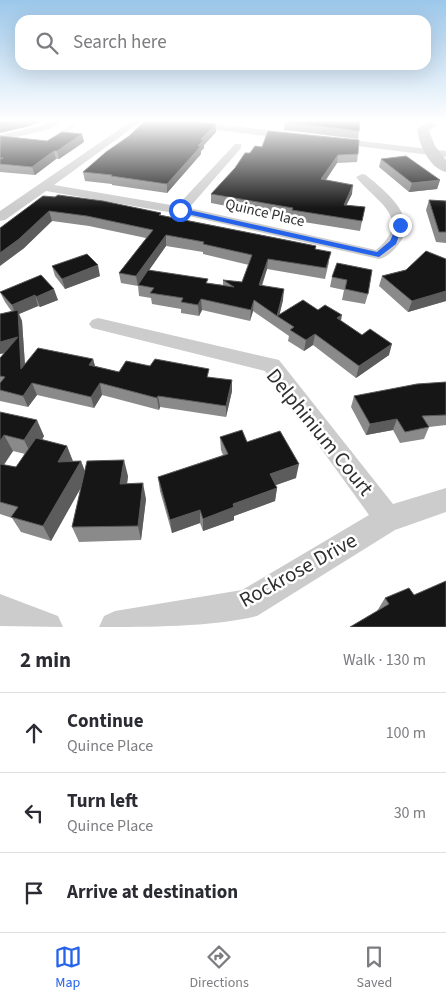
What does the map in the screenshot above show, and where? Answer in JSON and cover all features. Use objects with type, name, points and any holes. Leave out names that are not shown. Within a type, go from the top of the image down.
[{"type":"main road","points":[[430,152],[446,168]]},
{"type":"street","points":[[0,217],[99,149]]},
{"type":"street","points":[[180,210],[235,149]]},
{"type":"street","points":[[406,149],[446,154]]},
{"type":"street","name":"Quince Place","points":[[45,187],[180,210],[379,255],[393,242],[400,225],[396,210],[362,176]]},
{"type":"street","name":"Delphinium Court","points":[[98,324],[272,366],[388,518]]},
{"type":"street","name":"Rockrose Drive","points":[[115,627],[246,605],[388,518],[446,500]]},
{"type":"street","points":[[0,610],[47,627]]},
{"type":"building","points":[[0,149],[60,149],[54,151],[32,167],[0,164],[0,159],[3,158],[0,158]]},
{"type":"building","points":[[110,149],[198,149],[167,184],[83,172]]},
{"type":"building","points":[[253,149],[358,149],[358,154],[338,155],[321,179],[353,185],[344,205],[365,207],[362,221],[211,194],[235,168],[245,153],[250,153]]},
{"type":"building","points":[[406,156],[440,180],[412,183],[381,159]]},
{"type":"building","points":[[58,195],[103,201],[161,213],[159,215],[316,246],[315,249],[331,252],[326,268],[268,259],[259,285],[284,289],[277,316],[254,300],[251,310],[201,299],[198,305],[181,302],[183,298],[150,293],[154,288],[138,285],[148,270],[208,279],[206,283],[234,287],[223,280],[242,282],[252,255],[203,244],[204,242],[166,235],[136,276],[119,273],[153,230],[87,216],[49,211],[19,239],[0,253],[0,228],[43,196],[55,197]]},
{"type":"building","points":[[429,200],[446,201],[446,232],[439,232]]},
{"type":"building","points":[[426,251],[446,259],[446,291],[412,301],[382,276],[406,270]]},
{"type":"building","points":[[87,254],[98,265],[62,279],[52,266]]},
{"type":"building","points":[[337,263],[372,270],[368,294],[345,289],[347,280],[332,277]]},
{"type":"building","points":[[41,275],[54,289],[12,305],[0,292]]},
{"type":"building","points":[[303,300],[318,310],[325,305],[342,315],[337,318],[362,335],[370,329],[392,344],[359,366],[315,334],[306,340],[290,330],[294,327],[277,316]]},
{"type":"building","points":[[18,310],[21,369],[38,348],[93,359],[89,365],[119,372],[126,361],[150,366],[155,359],[209,369],[207,377],[232,380],[226,406],[158,396],[157,398],[100,383],[91,397],[32,383],[23,396],[0,390],[0,383],[5,377],[0,376],[0,358],[18,337],[0,342],[0,314]]},
{"type":"building","points":[[446,382],[446,415],[422,416],[429,427],[405,432],[397,419],[370,424],[354,396],[417,384]]},
{"type":"building","points":[[0,412],[37,420],[24,440],[4,435],[0,441]]},
{"type":"building","points":[[242,430],[247,442],[280,431],[299,464],[270,474],[277,488],[233,504],[234,507],[203,519],[200,510],[170,520],[158,477],[228,454],[220,437]]},
{"type":"building","points":[[36,438],[67,446],[58,462],[81,461],[43,526],[11,517],[18,507],[0,502],[0,464],[16,467]]},
{"type":"building","points":[[124,460],[120,484],[143,483],[138,526],[72,527],[87,461]]},
{"type":"building","points":[[446,581],[446,627],[350,627],[389,604],[385,598],[409,588],[414,595]]},
{"type":"route","points":[[180,210],[379,255],[393,242],[400,225]]}]
